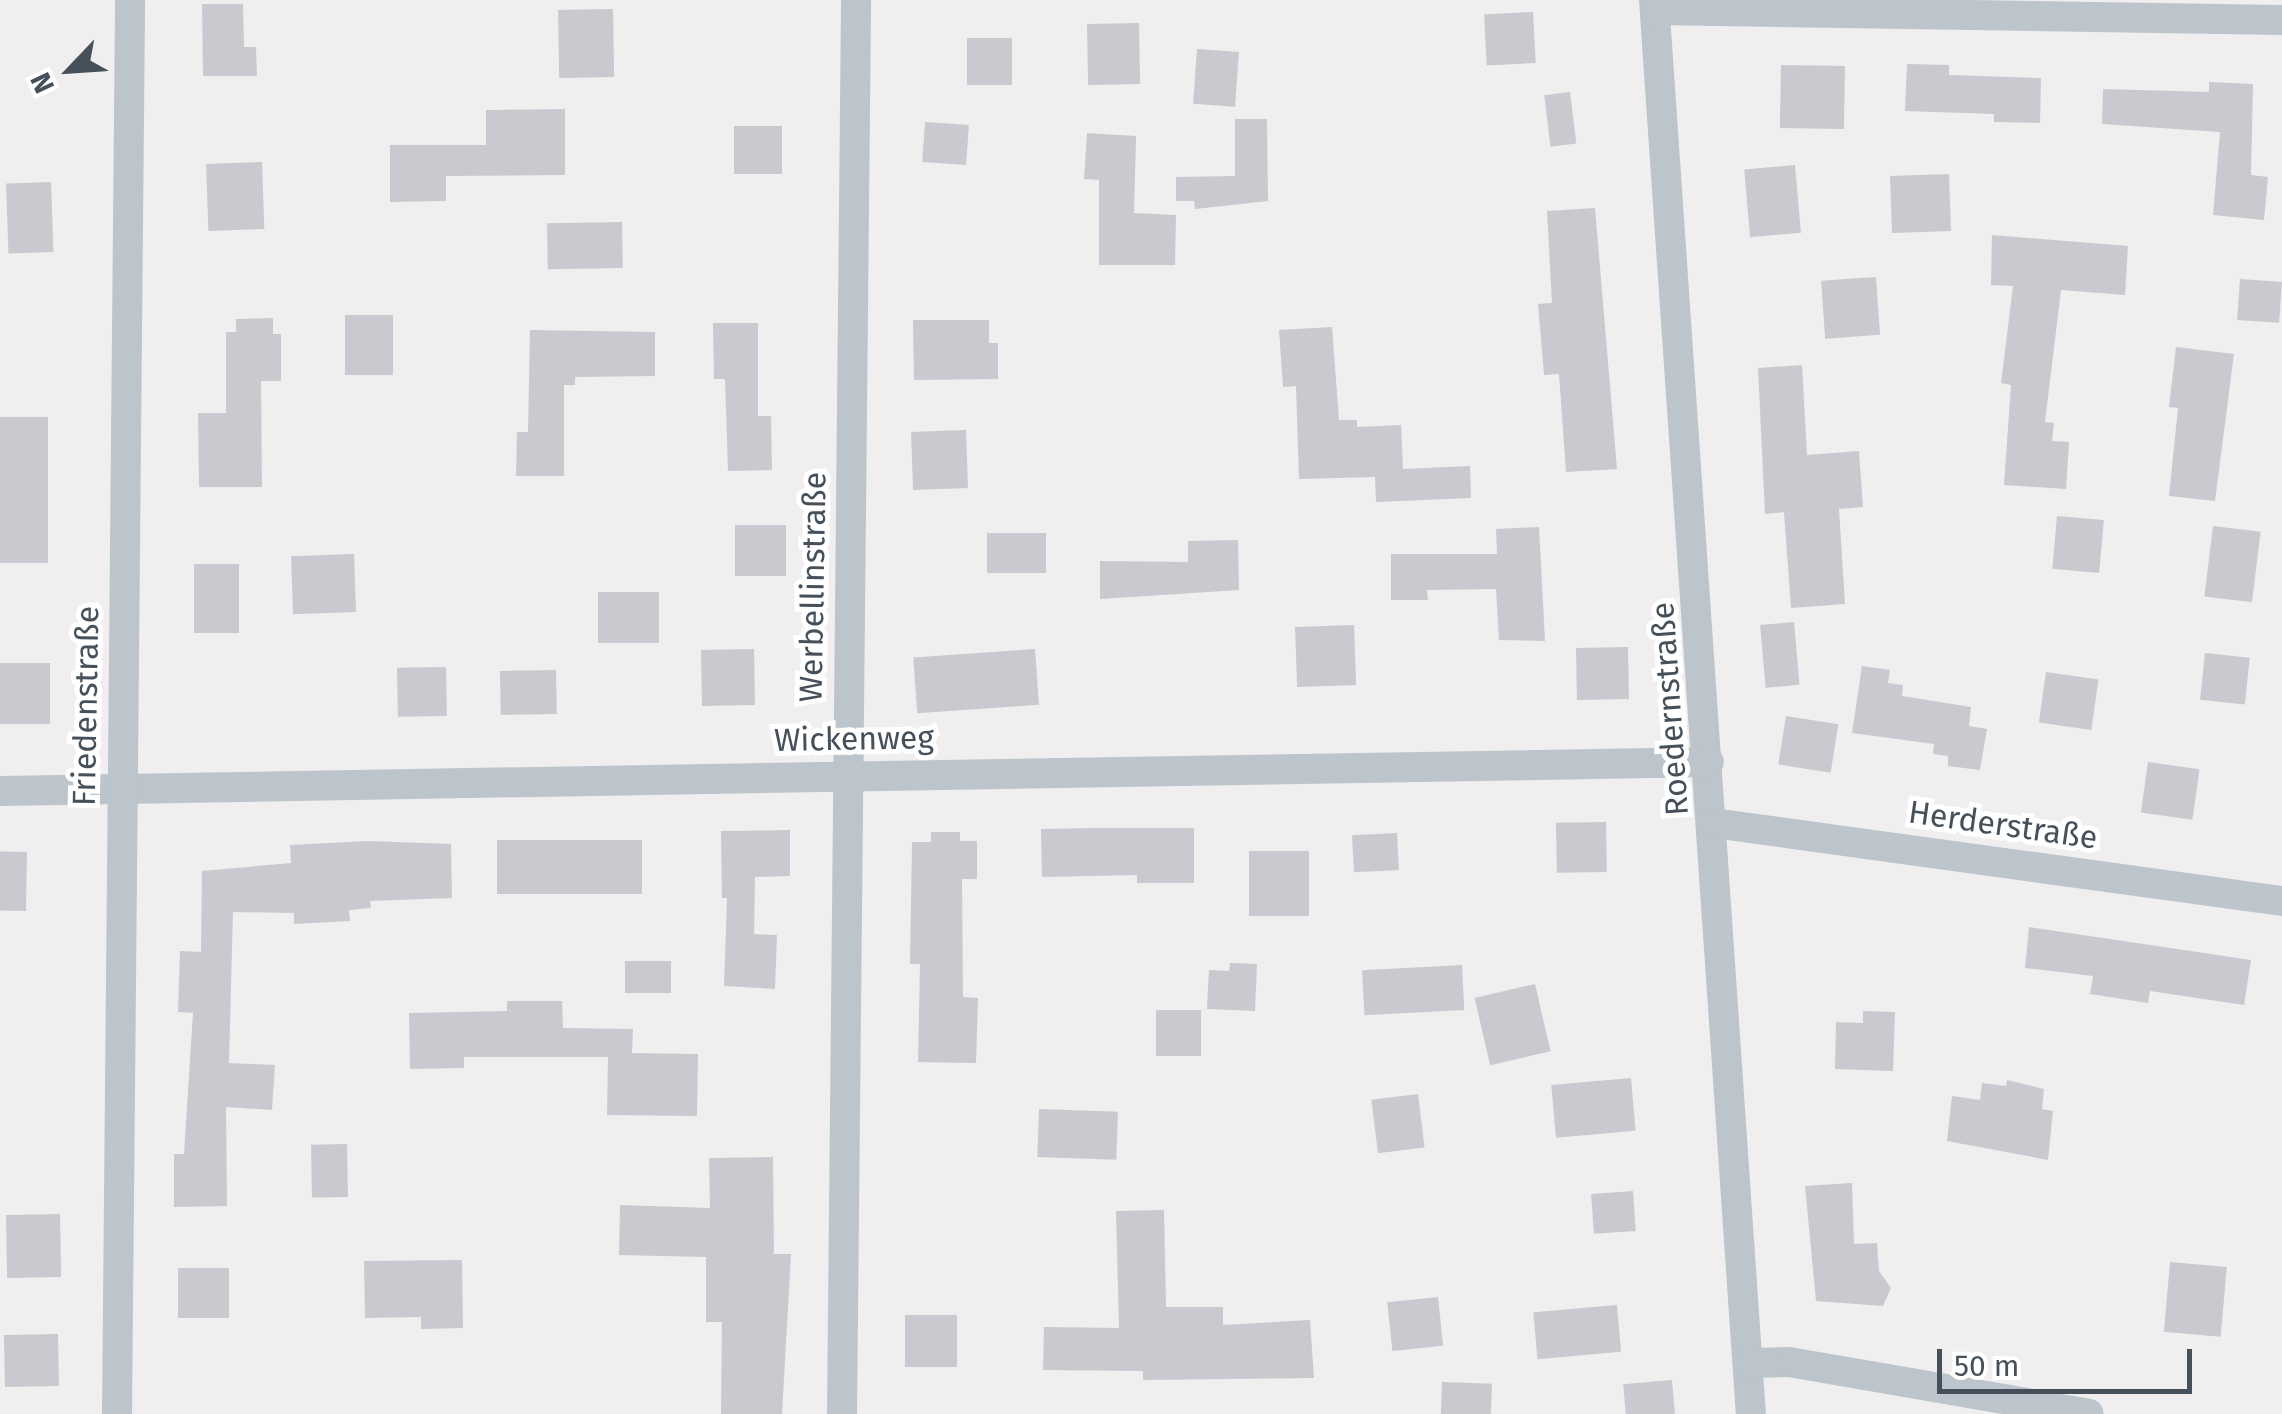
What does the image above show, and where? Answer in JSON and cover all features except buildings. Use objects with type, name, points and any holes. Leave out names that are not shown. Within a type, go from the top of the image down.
[{"type":"street","name":"Friedenstraße","points":[[117,1414],[130,0]]},
{"type":"street","name":"Werbellinstraße","points":[[842,1414],[856,0]]},
{"type":"street","points":[[1654,5],[2282,20]]},
{"type":"street","name":"Roedernstraße","points":[[1654,5],[1752,1414]]},
{"type":"street","name":"Wickenweg","points":[[0,791],[1708,762]]},
{"type":"street","name":"Herderstraße","points":[[1713,822],[2282,896]]},
{"type":"street","points":[[1749,1363],[1789,1362],[2090,1414]]}]
